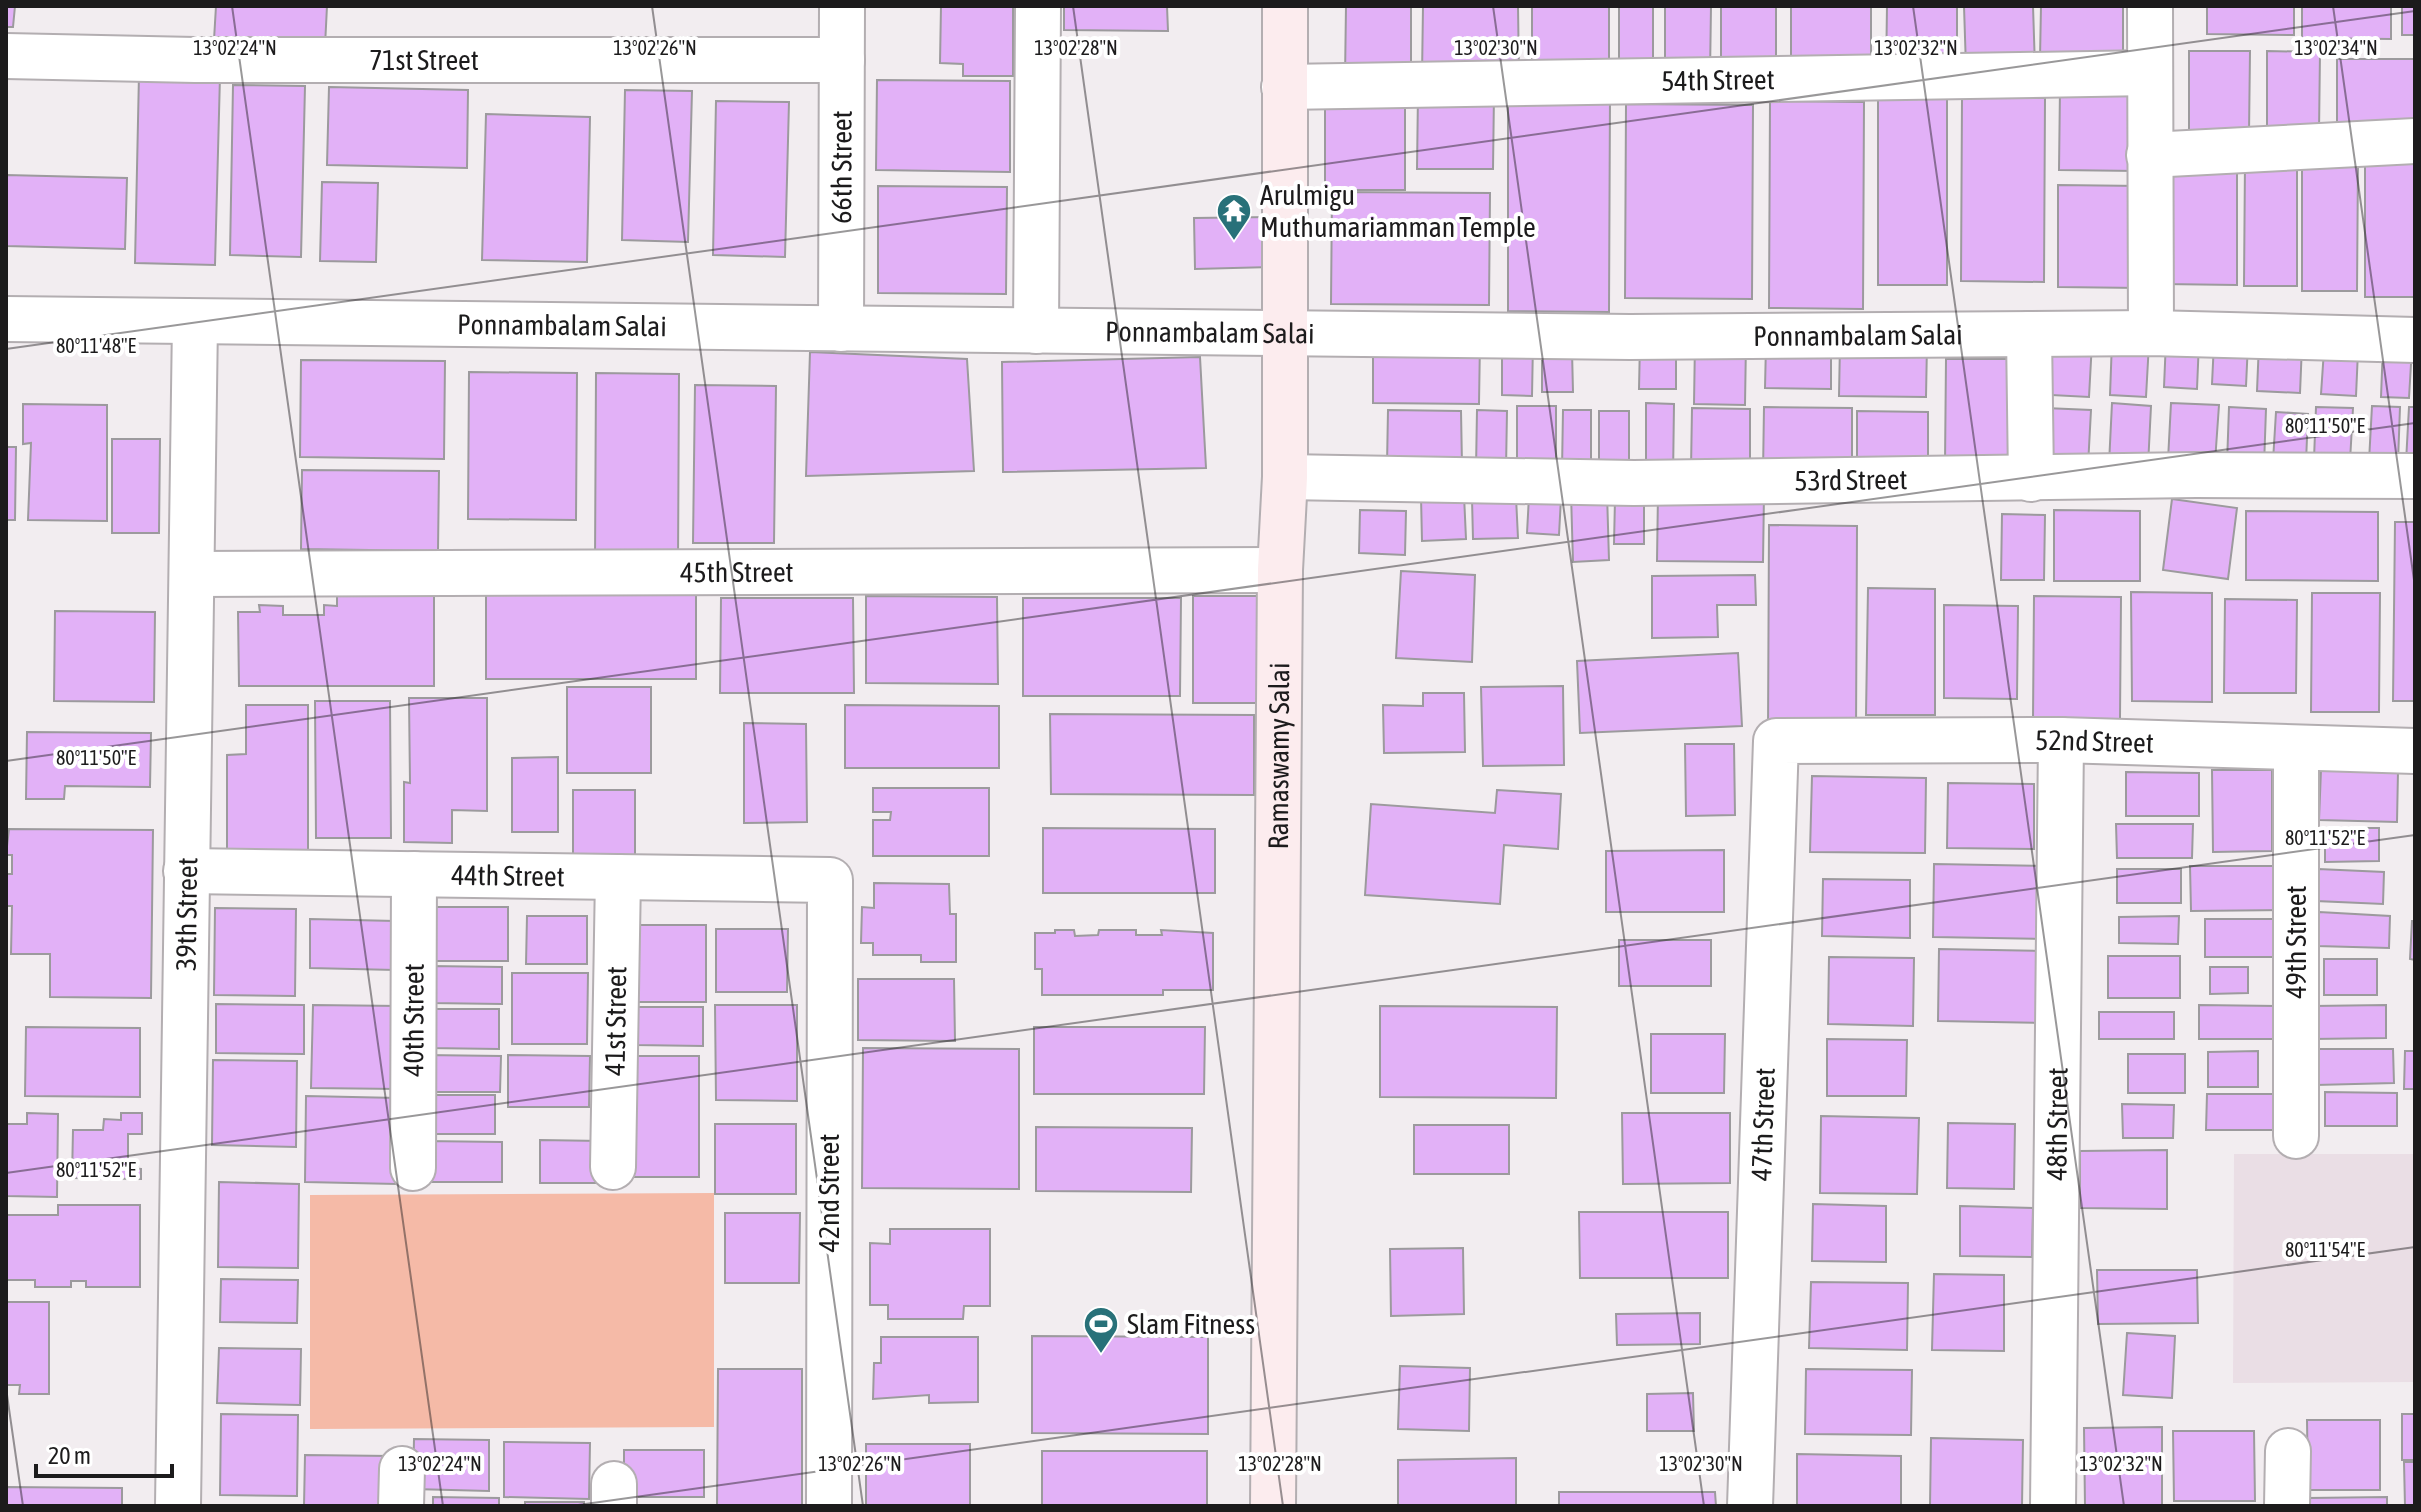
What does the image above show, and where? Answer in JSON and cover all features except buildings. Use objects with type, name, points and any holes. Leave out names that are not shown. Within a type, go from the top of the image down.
[{"type":"street","name":"66th Street","points":[[841,329],[842,6]]},
{"type":"street","points":[[1036,331],[1038,6]]},
{"type":"street","name":"Ramaswamy Salai","points":[[1273,1506],[1280,570],[1285,477],[1285,6]]},
{"type":"street","points":[[2150,6],[2151,333]]},
{"type":"street","name":"71st Street","points":[[6,56],[195,60],[842,60]]},
{"type":"street","name":"54th Street","points":[[1284,87],[2150,73]]},
{"type":"street","points":[[2149,155],[2415,141]]},
{"type":"street","name":"Ponnambalam Salai","points":[[6,319],[1630,337],[2151,333],[2415,340]]},
{"type":"street","name":"39th Street","points":[[178,1506],[195,322]]},
{"type":"street","points":[[2029,334],[2031,479]]},
{"type":"street","name":"53rd Street","points":[[1285,477],[1634,483],[2196,475],[2415,476]]},
{"type":"street","name":"45th Street","points":[[193,574],[1280,570]]},
{"type":"street","name":"52nd Street","points":[[1776,741],[2061,740],[2415,751]]},
{"type":"street","name":"48th Street","points":[[2053,1506],[2061,740]]},
{"type":"street","name":"47th Street","points":[[1750,1506],[1776,741]]},
{"type":"street","name":"49th Street","points":[[2296,748],[2296,1136]]},
{"type":"street","name":"44th Street","points":[[186,871],[830,880]]},
{"type":"street","name":"40th Street","points":[[413,1168],[414,874]]},
{"type":"street","name":"41st Street","points":[[613,1167],[618,877]]},
{"type":"street","name":"42nd Street","points":[[829,1506],[830,880]]},
{"type":"street","points":[[2287,1506],[2288,1451]]},
{"type":"shaded area","points":[[2234,1154],[2415,1154],[2415,1382],[2233,1383]]},
{"type":"shaded area","points":[[714,1193],[714,1427],[310,1429],[310,1195]]},
{"type":"place","name":"Arulmigu Muthumariamman Temple","points":[[1234,242]]},
{"type":"place","name":"Slam Fitness","points":[[1101,1355]]}]
